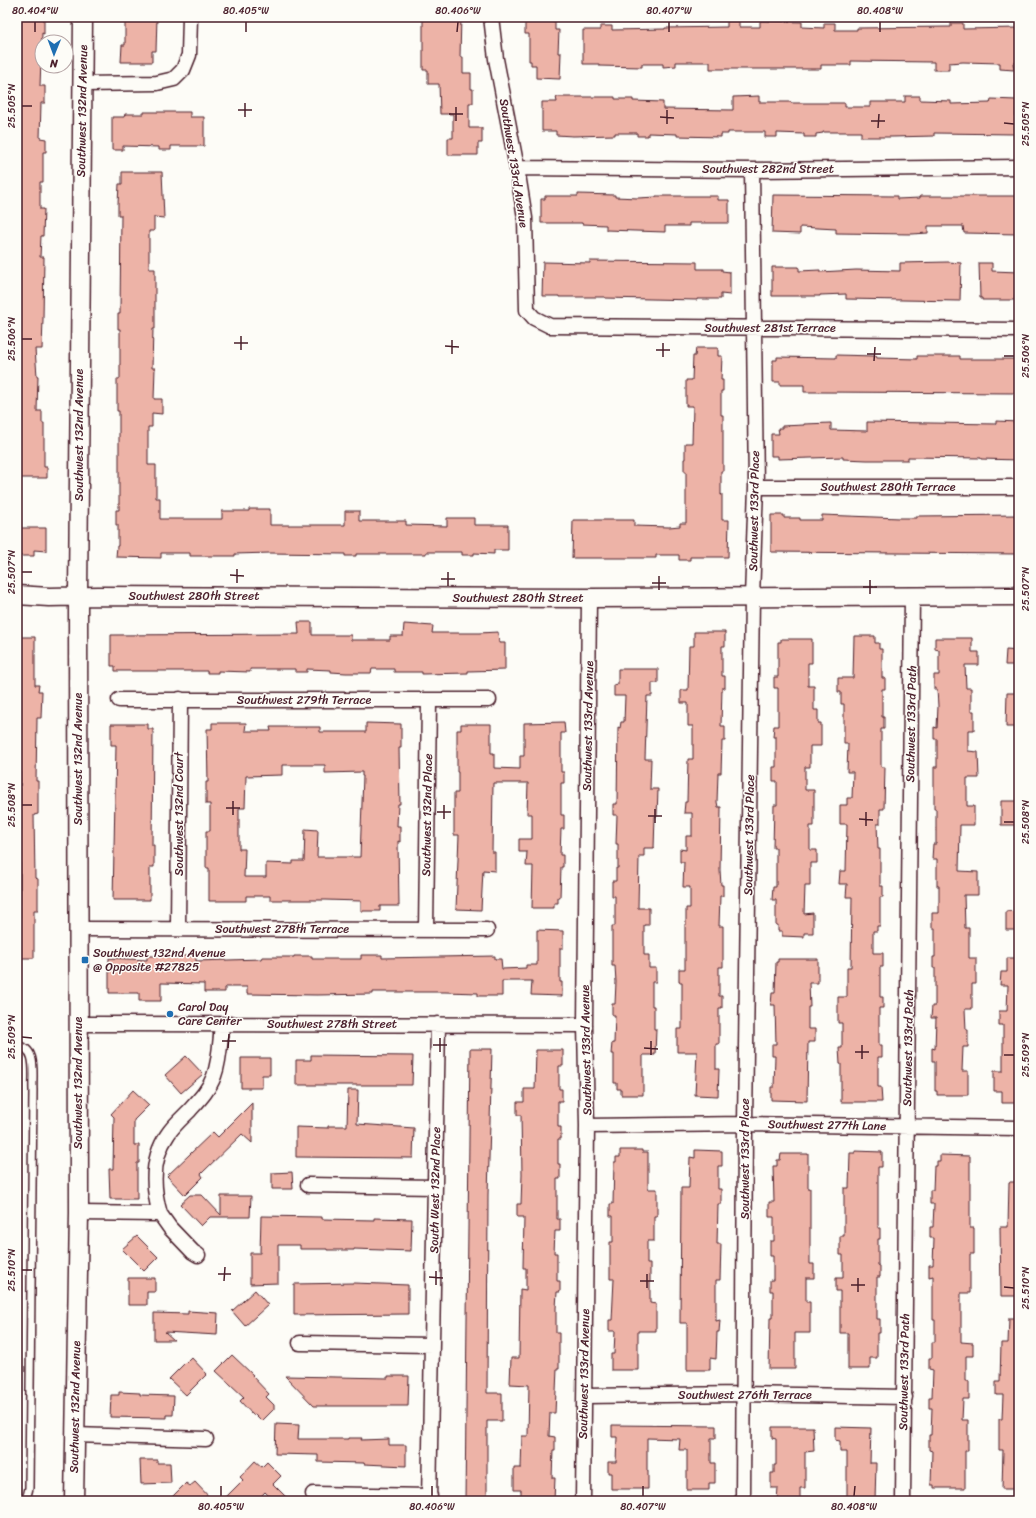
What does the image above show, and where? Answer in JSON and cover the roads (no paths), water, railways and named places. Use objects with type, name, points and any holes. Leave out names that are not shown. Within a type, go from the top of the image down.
[{"type":"street","name":"Southwest 132nd Avenue","points":[[74,1501],[79,1213],[78,596],[83,17]]},
{"type":"street","points":[[82,84],[157,83],[174,79],[183,70],[189,55],[190,17]]},
{"type":"street","name":"Southwest 133rd Avenue","points":[[491,17],[496,59],[525,218],[527,310]]},
{"type":"street","name":"Southwest 282nd Street","points":[[517,168],[752,170],[1019,167]]},
{"type":"street","name":"Southwest 133rd Place","points":[[743,1501],[745,1124],[752,597],[756,487],[752,170]]},
{"type":"street","name":"Southwest 281st Terrace","points":[[527,310],[534,318],[550,326],[1019,330]]},
{"type":"street","name":"Southwest 280th Terrace","points":[[756,487],[1019,487]]},
{"type":"street","name":"Southwest 280th Street","points":[[17,595],[589,598],[1019,596]]},
{"type":"street","name":"Southwest 133rd Path","points":[[903,1501],[912,596]]},
{"type":"street","name":"Southwest 133rd Avenue","points":[[583,1501],[587,1126],[585,1024],[589,598]]},
{"type":"street","name":"Southwest 132nd Court","points":[[178,928],[180,699]]},
{"type":"street","name":"Southwest 279th Terrace","points":[[119,700],[489,700]]},
{"type":"street","name":"Southwest 132nd Place","points":[[426,930],[429,701]]},
{"type":"street","name":"Southwest 278th Terrace","points":[[78,929],[178,928],[487,930]]},
{"type":"street","name":"Southwest 278th Street","points":[[78,1024],[585,1024]]},
{"type":"street","name":"South West 132nd Place","points":[[430,1499],[438,1024]]},
{"type":"street","points":[[198,1255],[193,1252],[170,1228],[160,1214],[154,1186],[154,1166],[168,1133],[201,1098],[214,1077],[220,1052],[222,1025]]},
{"type":"street","name":"Southwest 277th Lane","points":[[587,1126],[745,1124],[1019,1128]]},
{"type":"street","points":[[308,1185],[435,1187]]},
{"type":"street","points":[[79,1213],[160,1214]]},
{"type":"street","points":[[300,1343],[432,1345]]},
{"type":"street","name":"Southwest 276th Terrace","points":[[585,1396],[743,1394],[905,1398]]},
{"type":"street","points":[[74,1435],[206,1439]]},
{"type":"street","points":[[313,1494],[430,1499]]},
{"type":"lane","points":[[17,1046],[26,1048],[31,1054],[33,1090],[29,1488],[27,1496],[22,1501]]},
{"type":"place","name":"Southwest 132nd Avenue @ Opposite #27825","points":[[85,960]]},
{"type":"place","name":"Carol Day Care Center","points":[[170,1014]]}]
